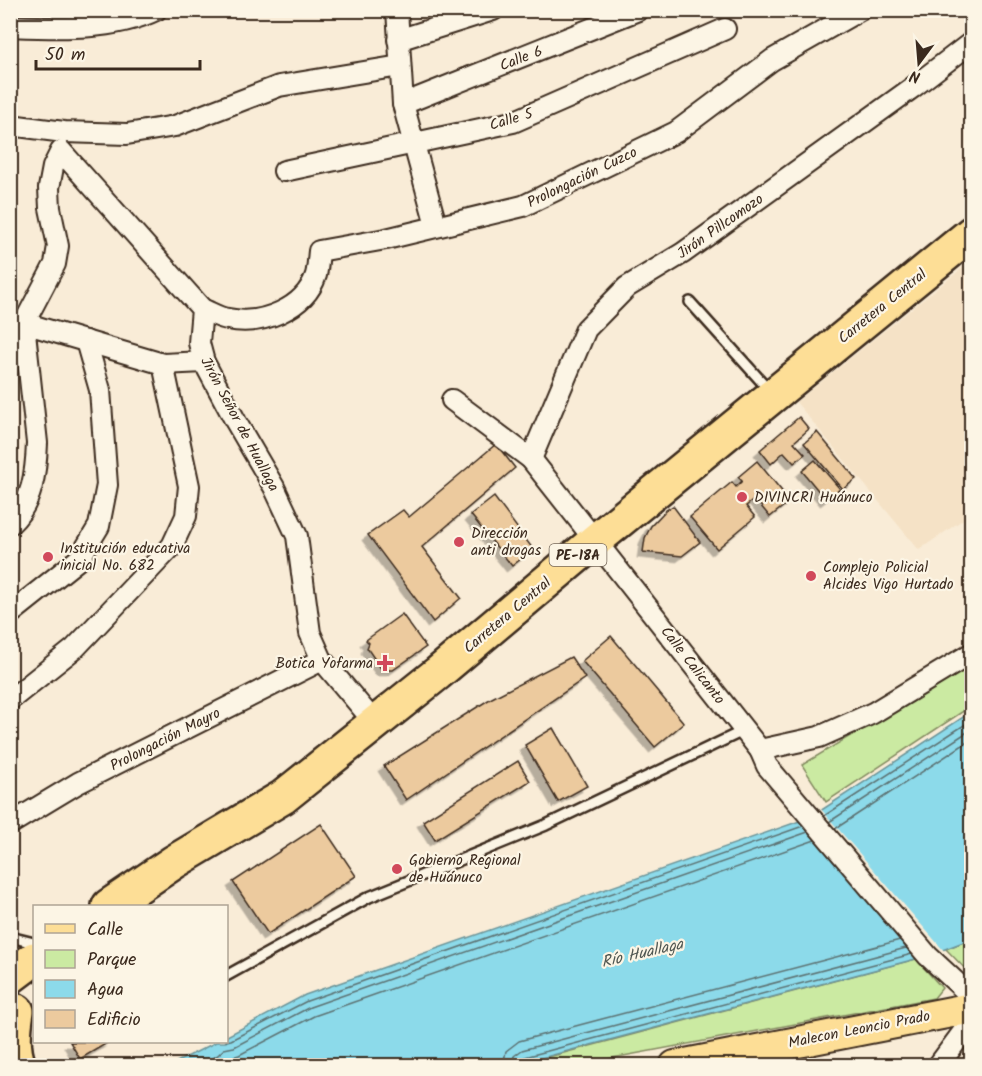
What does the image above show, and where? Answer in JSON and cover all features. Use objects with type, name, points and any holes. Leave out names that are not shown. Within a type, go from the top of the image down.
[{"type":"highway","name":"Carretera Central","points":[[110,905],[174,862],[283,797],[438,673],[596,540],[972,233]]},
{"type":"highway","name":"PE-18A","points":[[134,905],[174,862]]},
{"type":"highway","points":[[10,977],[33,960]]},
{"type":"highway","points":[[18,1065],[15,1054],[14,1026],[21,1008]]},
{"type":"main road","name":"Malecon Leoncio Prado","points":[[675,1065],[972,1008]]},
{"type":"main road","points":[[10,1057],[18,1065]]},
{"type":"street","points":[[10,27],[75,28],[141,18],[156,10]]},
{"type":"street","points":[[397,10],[403,104],[436,225]]},
{"type":"street","points":[[398,40],[493,10]]},
{"type":"street","name":"Calle 6","points":[[403,104],[638,10]]},
{"type":"street","name":"Prolongación Cuzco","points":[[202,309],[228,319],[254,320],[283,311],[301,300],[315,275],[319,251],[386,239],[436,225],[523,206],[676,132],[772,60],[860,10]]},
{"type":"street","name":"Calle 5","points":[[284,171],[513,122],[725,29]]},
{"type":"street","name":"Jirón Pillcomozo","points":[[531,459],[586,329],[627,287],[683,253],[972,42]]},
{"type":"street","points":[[10,125],[64,132],[127,134],[175,126],[279,86],[400,66]]},
{"type":"street","points":[[10,524],[23,509],[29,494],[36,463],[37,443],[17,323],[55,264],[58,246],[50,208],[49,188],[53,167],[61,151],[202,309]]},
{"type":"street","name":"Jirón Señor de Huallaga","points":[[202,309],[199,344],[204,362],[274,487],[297,536],[310,633],[322,660],[375,723]]},
{"type":"street","points":[[17,323],[86,340],[163,364],[204,362]]},
{"type":"street","points":[[10,614],[79,559],[99,526],[107,485],[100,390],[86,340]]},
{"type":"street","points":[[10,700],[75,648],[172,546],[186,516],[189,486],[163,364]]},
{"type":"street","name":"Calle Calicanto","points":[[452,400],[531,459],[759,750],[767,766],[930,959],[972,997]]},
{"type":"street","points":[[759,750],[819,736],[873,713],[972,653]]},
{"type":"street","name":"Prolongación Mayro","points":[[10,824],[78,783],[322,660]]},
{"type":"street","points":[[938,1065],[972,1020]]},
{"type":"lane","points":[[690,302],[773,395]]},
{"type":"lane","points":[[228,975],[369,897],[546,825],[743,731]]},
{"type":"lane","points":[[10,937],[33,943]]},
{"type":"shaded area","points":[[971,261],[971,514],[919,550],[796,402]]},
{"type":"green space","points":[[971,663],[971,706],[826,802],[802,765]]},
{"type":"green space","points":[[971,939],[971,975],[946,949]]},
{"type":"green space","points":[[916,959],[942,988],[934,998],[575,1065],[515,1066]]},
{"type":"water","name":"Río Huallaga","points":[[971,712],[971,939],[927,956],[515,1065],[169,1066],[214,1043],[228,1043],[228,1035],[305,995],[811,817]]},
{"type":"pier","points":[[820,808],[945,952],[930,958],[810,814]]},
{"type":"building","points":[[799,417],[809,429],[794,442],[805,454],[794,463],[784,452],[771,464],[760,450]]},
{"type":"building","points":[[817,432],[856,479],[843,489],[804,443]]},
{"type":"building","points":[[496,444],[515,468],[422,547],[461,598],[433,622],[368,535],[403,510],[409,517]]},
{"type":"building","points":[[815,460],[840,489],[826,500],[802,471]]},
{"type":"building","points":[[757,461],[790,501],[770,517],[755,499],[746,506],[755,517],[717,549],[690,517],[732,482],[736,487],[742,481],[738,477]]},
{"type":"building","points":[[494,497],[533,549],[512,566],[471,515]]},
{"type":"building","points":[[673,506],[700,542],[682,556],[643,552],[645,538],[651,526]]},
{"type":"building","points":[[402,614],[426,647],[393,670],[382,670],[367,648],[369,643],[366,640]]},
{"type":"building","points":[[611,636],[684,723],[655,747],[582,661]]},
{"type":"building","points":[[571,657],[585,678],[406,800],[384,766],[490,699]]},
{"type":"building","points":[[553,728],[587,786],[558,802],[525,745]]},
{"type":"building","points":[[518,761],[530,781],[435,840],[423,821]]},
{"type":"building","points":[[321,824],[356,876],[268,934],[233,882]]},
{"type":"building","points":[[71,1043],[107,1043],[80,1059]]},
{"type":"place","name":"DIVINCRI Huánuco","points":[[742,497]]},
{"type":"place","name":"Dirección anti drogas","points":[[459,542]]},
{"type":"place","name":"Institución educativa inicial No. 682","points":[[48,557]]},
{"type":"place","name":"Complejo Policial Alcides Vigo Hurtado","points":[[811,576]]},
{"type":"place","name":"Botica Yofarma","points":[[385,663]]},
{"type":"place","name":"Gobierno Regional de Huánuco","points":[[397,869]]}]
